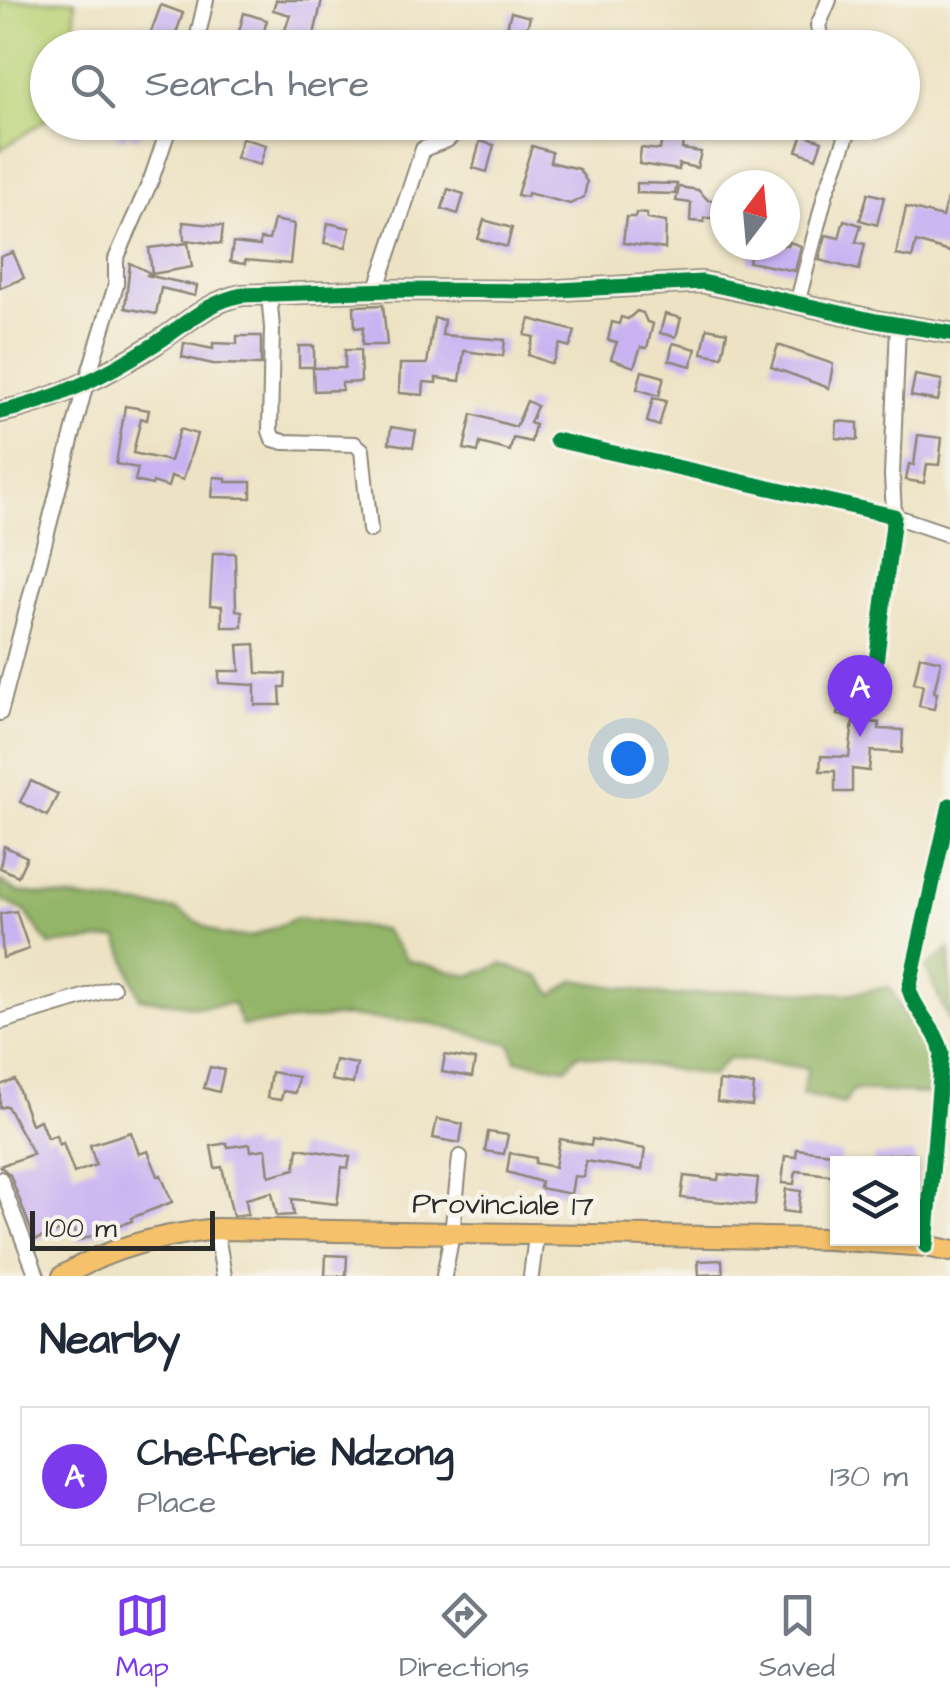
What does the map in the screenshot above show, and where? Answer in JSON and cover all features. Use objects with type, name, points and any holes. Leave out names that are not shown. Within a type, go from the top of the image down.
[{"type":"main road","name":"Provinciale 17","points":[[63,1276],[98,1266],[142,1240],[216,1229],[830,1239],[950,1251]]},
{"type":"street","points":[[199,30],[206,0]]},
{"type":"street","points":[[819,30],[828,0]]},
{"type":"street","points":[[0,713],[86,383],[116,285],[116,259],[152,180],[165,140]]},
{"type":"street","points":[[376,290],[423,149],[448,140]]},
{"type":"street","points":[[797,304],[826,192],[845,140]]},
{"type":"street","points":[[0,412],[40,404],[86,383],[220,300],[268,294],[542,291],[702,282],[950,333]]},
{"type":"street","points":[[268,294],[272,344],[270,431],[274,439],[284,442],[354,444],[362,450],[370,530]]},
{"type":"street","points":[[871,704],[894,516],[898,325]]},
{"type":"street","points":[[556,440],[894,516],[950,535]]},
{"type":"street","points":[[926,1246],[942,1054],[933,1028],[913,1004],[909,988],[950,805]]},
{"type":"street","points":[[0,1022],[113,988]]},
{"type":"street","points":[[444,1276],[460,1157]]},
{"type":"street","points":[[0,1179],[37,1276]]},
{"type":"street","points":[[216,1229],[224,1276]]},
{"type":"street","points":[[531,1276],[536,1236]]},
{"type":"green space","points":[[0,0],[75,0],[75,30],[30,30],[30,130],[0,150]]},
{"type":"green space","points":[[0,881],[18,892],[177,910],[221,935],[251,937],[297,918],[384,930],[407,960],[469,976],[502,964],[540,977],[554,995],[575,980],[671,996],[750,989],[847,994],[890,987],[904,1015],[921,1023],[931,1041],[936,1061],[930,1094],[853,1090],[844,1104],[802,1094],[808,1068],[728,1058],[712,1076],[578,1054],[566,1068],[516,1060],[511,1044],[429,1023],[345,1016],[242,1026],[233,1003],[201,1007],[140,998],[118,938],[49,945],[25,911],[0,899]]},
{"type":"green space","points":[[950,949],[950,1023],[926,968]]},
{"type":"building","points":[[276,0],[322,0],[315,30],[285,30],[290,15],[273,10]]},
{"type":"building","points":[[161,5],[183,13],[177,30],[152,30]]},
{"type":"building","points":[[511,12],[530,17],[527,30],[506,30]]},
{"type":"building","points":[[244,13],[267,20],[264,30],[239,30]]},
{"type":"building","points":[[241,140],[266,145],[260,165],[236,158]]},
{"type":"building","points":[[661,140],[683,140],[682,149],[701,152],[697,168],[679,164],[679,170],[639,164],[641,148],[660,150]]},
{"type":"building","points":[[801,140],[822,141],[816,158],[797,151]]},
{"type":"building","points":[[480,141],[494,145],[487,172],[473,168]]},
{"type":"building","points":[[532,146],[552,152],[550,162],[579,169],[587,182],[584,197],[570,204],[528,193],[527,197],[517,195]]},
{"type":"building","points":[[637,183],[677,184],[675,194],[637,193]]},
{"type":"building","points":[[679,187],[698,190],[710,200],[710,218],[704,218],[704,222],[690,221],[691,203],[676,201]]},
{"type":"building","points":[[448,189],[464,194],[458,214],[442,209]]},
{"type":"building","points":[[868,193],[884,197],[877,225],[860,220]]},
{"type":"building","points":[[947,199],[950,252],[916,242],[912,258],[896,255],[906,207],[942,217]]},
{"type":"building","points":[[636,213],[666,222],[665,249],[623,243],[626,217],[635,217]]},
{"type":"building","points":[[274,220],[294,224],[290,264],[230,262],[233,243],[260,246],[260,239],[269,240]]},
{"type":"building","points":[[484,220],[512,228],[507,247],[478,239]]},
{"type":"building","points":[[844,220],[861,225],[856,242],[865,244],[859,270],[819,260],[826,235],[839,238]]},
{"type":"building","points":[[183,222],[223,226],[221,244],[184,240]]},
{"type":"building","points":[[328,223],[350,228],[346,247],[324,243]]},
{"type":"building","points":[[188,243],[192,267],[152,274],[149,248]]},
{"type":"building","points":[[13,252],[24,278],[0,288],[0,257]]},
{"type":"building","points":[[749,260],[798,260],[795,271]]},
{"type":"building","points":[[130,263],[152,274],[146,275],[197,286],[195,296],[161,288],[156,314],[125,308]]},
{"type":"building","points":[[383,305],[387,345],[362,345],[363,327],[355,328],[354,306]]},
{"type":"building","points":[[637,311],[653,324],[647,348],[641,347],[634,367],[611,359],[617,342],[608,340],[612,322],[619,324],[621,317],[628,319]]},
{"type":"building","points":[[665,314],[681,318],[676,337],[660,333]]},
{"type":"building","points":[[434,318],[444,320],[442,335],[505,340],[503,356],[464,351],[460,381],[436,378],[436,383],[424,382],[423,395],[399,393],[400,364],[427,364]]},
{"type":"building","points":[[530,319],[575,331],[570,347],[560,344],[552,364],[528,355],[534,337],[525,335]]},
{"type":"building","points":[[707,328],[727,332],[722,357],[702,353]]},
{"type":"building","points":[[237,336],[261,336],[261,365],[213,364],[182,357],[184,343],[213,349],[213,343],[237,344]]},
{"type":"building","points":[[673,343],[696,349],[691,366],[669,360]]},
{"type":"building","points":[[778,345],[833,364],[829,388],[771,367]]},
{"type":"building","points":[[299,346],[314,346],[314,367],[299,367]]},
{"type":"building","points":[[345,350],[360,350],[361,382],[342,383],[342,390],[314,391],[313,368],[345,368]]},
{"type":"building","points":[[642,371],[664,377],[659,396],[637,389]]},
{"type":"building","points":[[915,375],[942,380],[938,401],[911,396]]},
{"type":"building","points":[[653,398],[666,401],[659,426],[647,422]]},
{"type":"building","points":[[527,401],[537,406],[530,423],[535,425],[531,442],[513,438],[510,451],[480,443],[478,452],[464,449],[472,414],[516,427]]},
{"type":"building","points":[[125,406],[149,410],[147,420],[141,418],[133,453],[170,461],[180,429],[197,434],[183,480],[171,476],[168,487],[135,481],[138,468],[116,464]]},
{"type":"building","points":[[837,421],[858,423],[858,440],[836,438]]},
{"type":"building","points":[[391,427],[416,431],[413,447],[389,443]]},
{"type":"building","points":[[918,435],[942,438],[939,465],[927,464],[924,483],[906,480],[909,464],[914,465]]},
{"type":"building","points":[[214,477],[226,478],[226,482],[251,482],[251,498],[212,497]]},
{"type":"building","points":[[213,553],[235,553],[236,610],[242,611],[242,627],[222,627],[222,606],[210,605]]},
{"type":"building","points":[[255,644],[257,673],[286,674],[285,687],[280,687],[281,705],[255,705],[255,685],[219,683],[219,671],[240,671],[238,645]]},
{"type":"building","points":[[920,656],[941,661],[934,709],[919,706],[923,685],[914,683]]},
{"type":"building","points":[[843,682],[861,685],[856,718],[838,715]]},
{"type":"building","points":[[853,721],[879,723],[879,729],[903,730],[902,753],[871,751],[869,771],[852,769],[852,792],[835,792],[835,771],[820,771],[821,756],[849,757]]},
{"type":"building","points":[[31,781],[58,794],[47,816],[20,802]]},
{"type":"building","points":[[4,846],[27,857],[18,876],[0,868]]},
{"type":"building","points":[[16,911],[29,949],[3,958],[0,914]]},
{"type":"building","points":[[445,1055],[475,1060],[472,1077],[442,1072]]},
{"type":"building","points":[[335,1060],[357,1064],[353,1084],[331,1080]]},
{"type":"building","points":[[210,1067],[224,1070],[219,1092],[204,1088]]},
{"type":"building","points":[[271,1072],[298,1077],[295,1093],[283,1091],[281,1100],[267,1098]]},
{"type":"building","points":[[15,1080],[31,1124],[40,1120],[47,1138],[56,1135],[74,1173],[96,1165],[90,1145],[131,1132],[139,1154],[148,1151],[172,1202],[78,1241],[72,1226],[35,1240],[10,1175],[0,1166],[33,1154],[7,1106],[0,1108],[0,1085]]},
{"type":"building","points":[[719,1081],[754,1085],[752,1106],[717,1102]]},
{"type":"building","points":[[437,1119],[463,1124],[460,1143],[433,1138]]},
{"type":"building","points":[[488,1132],[508,1135],[504,1154],[485,1151]]},
{"type":"building","points":[[560,1139],[591,1145],[592,1139],[645,1149],[642,1170],[586,1161],[584,1177],[574,1176],[571,1194],[540,1188],[541,1182],[507,1172],[510,1153],[555,1167]]},
{"type":"building","points":[[227,1143],[228,1147],[250,1144],[251,1151],[266,1149],[269,1176],[295,1169],[298,1148],[350,1157],[348,1168],[342,1167],[337,1204],[292,1199],[294,1215],[277,1216],[272,1192],[246,1199],[248,1214],[233,1216],[222,1167],[215,1168],[211,1146]]},
{"type":"building","points":[[797,1149],[841,1154],[830,1156],[830,1175],[796,1171],[794,1184],[782,1183],[785,1156],[796,1157]]},
{"type":"building","points":[[719,1174],[758,1178],[755,1205],[681,1198],[684,1176],[718,1180]]},
{"type":"building","points":[[786,1189],[801,1191],[798,1213],[783,1211]]},
{"type":"building","points":[[326,1255],[347,1256],[346,1276],[325,1276]]},
{"type":"building","points":[[722,1260],[723,1274],[699,1275],[698,1261]]},
{"type":"cycle path","points":[[0,412],[41,401],[99,376],[207,309],[242,295],[391,290],[542,291],[702,282],[876,321],[950,333]]},
{"type":"cycle path","points":[[556,440],[894,516],[871,704]]},
{"type":"cycle path","points":[[926,1246],[942,1053],[909,989],[950,805]]},
{"type":"place","name":"Chefferie Ndzong","points":[[860,737]]}]
